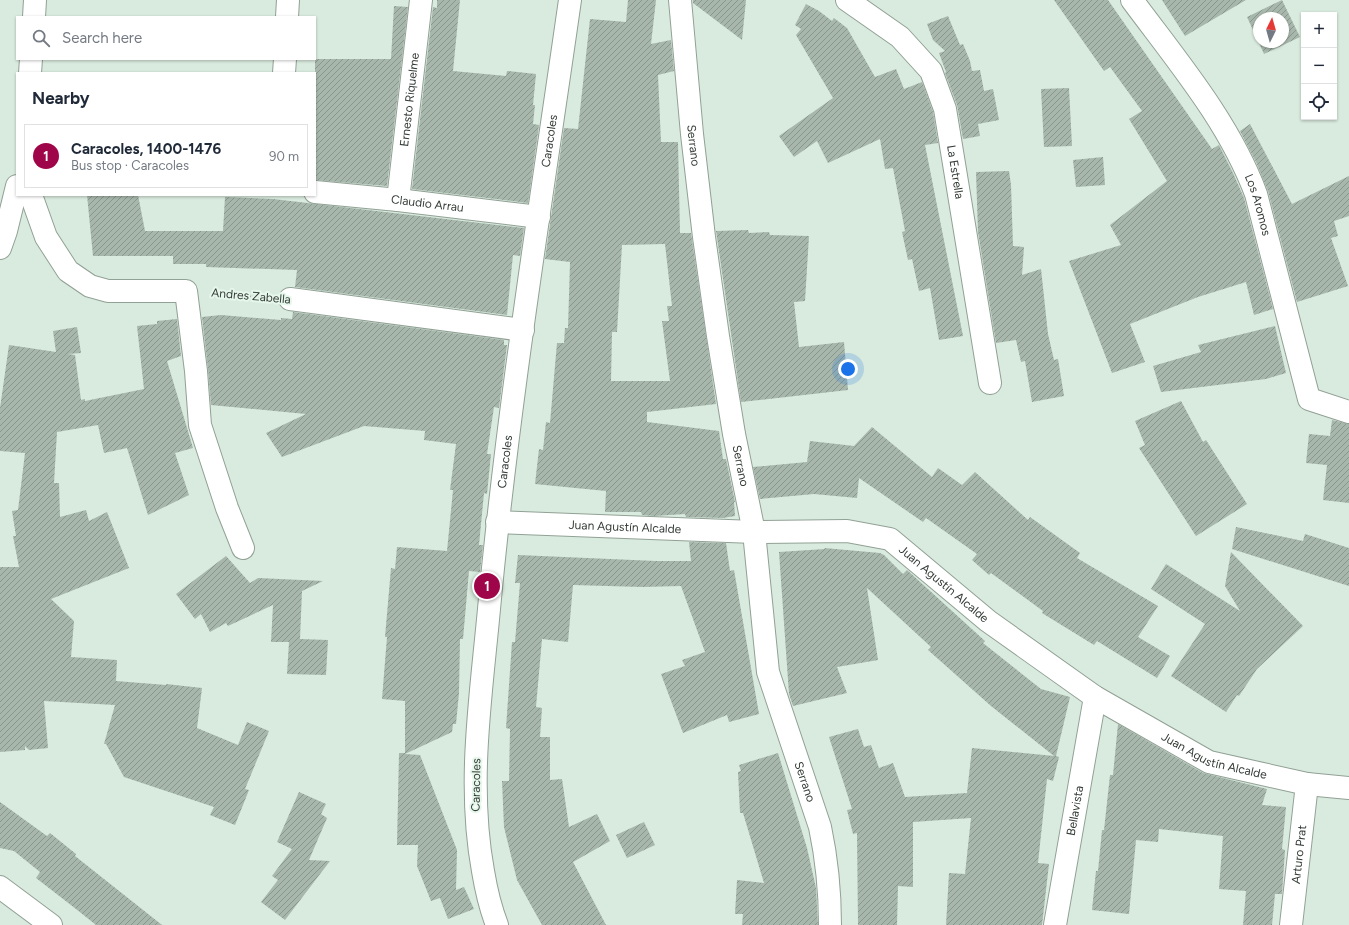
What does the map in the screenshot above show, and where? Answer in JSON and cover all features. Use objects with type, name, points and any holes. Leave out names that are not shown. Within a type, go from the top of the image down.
[{"type":"street","points":[[34,16],[35,0]]},
{"type":"street","points":[[287,16],[288,0]]},
{"type":"street","name":"Ernesto Riquelme","points":[[398,200],[421,0]]},
{"type":"street","name":"Caracoles","points":[[497,925],[490,909],[478,846],[475,810],[477,730],[497,522],[570,0]]},
{"type":"street","name":"Serrano","points":[[680,0],[692,134],[704,237],[733,427],[754,532],[768,672],[820,827],[830,892],[830,925]]},
{"type":"street","name":"La Estrella","points":[[847,0],[900,36],[931,71],[943,102],[956,172],[990,384]]},
{"type":"street","name":"Los Aromos","points":[[1132,0],[1200,92],[1230,138],[1247,171],[1256,194],[1309,399],[1349,412]]},
{"type":"street","points":[[30,60],[30,72]]},
{"type":"street","points":[[284,72],[285,60]]},
{"type":"street","points":[[2,236],[16,189]]},
{"type":"street","name":"Claudio Arrau","points":[[316,192],[398,200],[539,217]]},
{"type":"street","points":[[31,196],[46,237],[68,271],[90,286],[108,291],[186,291],[196,371],[200,425],[224,501],[243,548]]},
{"type":"street","name":"Andres Zabella","points":[[290,299],[523,330]]},
{"type":"street","name":"Juan Agustín Alcalde","points":[[497,522],[754,532],[847,531],[890,539],[988,621],[1095,697],[1209,762],[1307,784],[1349,788]]},
{"type":"street","name":"Bellavista","points":[[1054,925],[1095,697]]},
{"type":"street","name":"Arturo Prat","points":[[1291,925],[1307,784]]},
{"type":"street","points":[[0,887],[51,925]]},
{"type":"path","name":"Andres Zabella","points":[[186,291],[290,299]]},
{"type":"building","points":[[437,0],[460,0],[453,71],[506,76],[507,71],[536,74],[533,124],[539,125],[528,203],[412,189],[433,7],[437,8]]},
{"type":"building","points":[[628,0],[656,0],[651,44],[671,40],[674,71],[658,75],[661,142],[678,142],[680,233],[691,233],[716,404],[647,412],[647,422],[719,431],[723,459],[726,459],[735,502],[735,516],[723,518],[686,517],[685,514],[654,516],[642,515],[641,512],[605,512],[606,491],[535,484],[539,449],[543,450],[546,422],[550,423],[557,343],[564,343],[565,328],[568,328],[570,262],[545,259],[564,128],[578,129],[590,19],[626,22]],"holes":[[[665,244],[672,306],[667,306],[669,321],[662,321],[670,381],[611,381],[612,332],[617,332],[622,245]]]},
{"type":"building","points":[[693,0],[746,0],[742,40],[693,3]]},
{"type":"building","points":[[1054,0],[1108,0],[1212,149],[1219,145],[1244,198],[1273,309],[1254,315],[1246,282],[1198,297],[1130,324],[1145,362],[1112,373],[1069,261],[1121,245],[1110,225],[1167,181],[1129,119],[1142,111],[1110,67],[1104,71]]},
{"type":"building","points":[[1162,0],[1246,0],[1185,36]]},
{"type":"building","points":[[1282,0],[1288,12],[1257,12]]},
{"type":"building","points":[[806,4],[819,11],[832,21],[834,18],[847,28],[875,77],[896,69],[904,89],[922,82],[933,112],[938,143],[925,145],[963,336],[939,340],[930,288],[919,291],[912,259],[908,260],[902,232],[905,231],[893,168],[885,169],[880,139],[828,163],[817,141],[794,157],[779,136],[833,98],[796,35],[801,29],[795,25]]},
{"type":"building","points":[[394,6],[408,7],[387,186],[316,180],[315,60],[391,59]]},
{"type":"building","points":[[1253,14],[1253,30],[1247,17]]},
{"type":"building","points":[[1289,14],[1300,37],[1289,42]]},
{"type":"building","points":[[948,16],[960,45],[963,44],[970,61],[972,71],[980,70],[984,91],[993,89],[999,120],[978,124],[980,136],[963,139],[957,105],[939,53],[945,51],[933,40],[927,24]]},
{"type":"building","points":[[1261,48],[1277,48],[1264,54]]},
{"type":"building","points":[[1069,88],[1072,146],[1044,147],[1041,89]]},
{"type":"building","points":[[1250,124],[1292,204],[1349,176],[1349,216],[1334,221],[1338,236],[1331,238],[1348,286],[1297,302],[1268,191],[1256,162],[1240,131]]},
{"type":"building","points":[[1103,157],[1105,185],[1076,187],[1073,160]]},
{"type":"building","points":[[1009,171],[1011,185],[1013,246],[1024,247],[1022,275],[1041,269],[1048,334],[1054,360],[1058,359],[1064,396],[1032,402],[1025,361],[1021,362],[1016,340],[996,343],[978,232],[976,172]]},
{"type":"building","points":[[87,196],[138,196],[145,231],[223,231],[225,197],[273,199],[524,228],[520,256],[513,255],[507,315],[295,287],[297,270],[206,267],[206,264],[173,264],[173,256],[93,256]]},
{"type":"building","points":[[748,230],[749,233],[769,232],[770,235],[809,236],[805,301],[794,302],[799,347],[844,342],[848,390],[741,402],[716,231]]},
{"type":"building","points":[[293,312],[504,340],[504,345],[507,345],[499,408],[494,407],[487,454],[491,454],[487,494],[484,493],[479,545],[483,545],[480,572],[469,571],[463,639],[460,639],[459,693],[456,724],[453,724],[452,732],[405,754],[420,755],[457,850],[456,890],[464,887],[474,909],[448,919],[440,898],[431,901],[417,866],[418,845],[397,845],[399,753],[405,753],[405,701],[382,699],[387,637],[385,637],[391,568],[395,569],[397,547],[447,551],[453,490],[450,490],[456,444],[424,440],[425,431],[364,426],[282,457],[266,433],[306,414],[211,405],[202,317],[221,315],[281,320],[281,318],[292,319]]},
{"type":"building","points":[[177,319],[181,356],[167,361],[193,448],[175,453],[189,495],[148,515],[127,448],[104,453],[98,425],[57,432],[54,483],[59,483],[60,517],[86,510],[89,521],[107,512],[129,568],[51,599],[74,621],[71,657],[117,660],[116,681],[202,688],[197,728],[238,745],[247,722],[269,731],[245,789],[249,790],[235,825],[210,815],[214,807],[124,777],[106,744],[104,744],[115,705],[44,701],[48,748],[29,750],[25,746],[25,750],[0,752],[0,567],[19,567],[13,536],[16,536],[12,511],[18,510],[25,453],[0,451],[0,408],[9,345],[56,352],[53,331],[77,327],[81,353],[68,354],[75,355],[81,400],[85,399],[85,401],[144,389],[137,326],[157,324],[157,321]]},
{"type":"building","points":[[1275,326],[1286,373],[1266,379],[1161,392],[1153,366],[1201,352],[1198,345]]},
{"type":"building","points":[[1181,401],[1203,442],[1206,440],[1247,504],[1196,536],[1139,448],[1145,445],[1135,421]]},
{"type":"building","points":[[1332,420],[1349,424],[1349,503],[1323,500],[1327,465],[1306,463],[1309,434],[1330,436]]},
{"type":"building","points":[[872,427],[932,477],[938,468],[962,485],[975,472],[1028,520],[1030,517],[1080,553],[1077,558],[1158,606],[1138,637],[1170,656],[1157,678],[1097,641],[1094,645],[1042,613],[1043,611],[991,573],[989,575],[972,560],[977,554],[926,518],[923,522],[859,478],[857,498],[814,494],[760,499],[753,467],[807,462],[810,441],[854,446]]},
{"type":"building","points":[[1236,527],[1303,541],[1305,534],[1349,548],[1349,586],[1232,549]]},
{"type":"building","points":[[689,542],[726,543],[730,571],[734,570],[759,714],[729,722],[727,715],[683,733],[661,674],[685,666],[682,660],[705,652],[681,586],[642,587],[573,585],[568,642],[542,639],[536,707],[542,708],[540,737],[550,737],[550,780],[562,779],[569,827],[597,814],[610,841],[573,862],[606,925],[542,925],[517,880],[504,827],[502,781],[509,781],[510,729],[506,728],[512,642],[515,642],[520,583],[515,583],[518,555],[656,561],[691,561]]},
{"type":"building","points":[[824,548],[880,553],[884,555],[903,574],[907,570],[985,641],[983,643],[1041,689],[1070,697],[1056,756],[1059,757],[1053,781],[1047,779],[1038,863],[1049,864],[1042,925],[946,925],[949,873],[965,874],[971,818],[913,822],[913,887],[898,886],[897,925],[858,925],[857,833],[853,834],[847,810],[852,809],[829,737],[858,729],[864,747],[871,745],[879,768],[893,763],[905,797],[967,793],[972,748],[1054,756],[991,706],[928,650],[931,647],[867,588],[878,660],[837,667],[847,693],[793,706],[789,694],[779,552],[825,549]]},
{"type":"building","points":[[1231,552],[1303,626],[1257,669],[1226,712],[1171,676],[1205,624],[1151,589],[1166,564],[1240,611],[1225,586]]},
{"type":"building","points":[[226,556],[250,583],[258,578],[323,581],[302,591],[300,639],[328,640],[326,675],[287,674],[289,642],[271,642],[273,605],[228,626],[226,623],[210,632],[201,614],[195,619],[176,594]]},
{"type":"building","points":[[1118,724],[1203,773],[1267,789],[1262,805],[1286,807],[1282,849],[1285,850],[1282,894],[1275,894],[1272,925],[1243,925],[1246,891],[1219,889],[1223,836],[1159,829],[1158,842],[1136,840],[1129,914],[1092,910],[1102,830],[1104,830],[1110,775],[1113,775]]},
{"type":"building","points":[[778,753],[807,848],[816,888],[818,925],[742,925],[743,914],[735,914],[737,880],[764,883],[743,813],[740,813],[738,772],[741,771],[739,765]]},
{"type":"building","points":[[299,792],[326,804],[321,814],[327,818],[309,860],[330,861],[285,920],[261,902],[278,880],[272,876],[292,849],[277,842]]},
{"type":"building","points":[[0,802],[47,836],[50,833],[76,854],[75,856],[162,925],[96,925],[36,878],[40,872],[14,851],[0,848]]},
{"type":"building","points":[[644,822],[655,845],[627,858],[616,835]]},
{"type":"place","name":"Caracoles, 1400-1476","points":[[487,586]]}]
